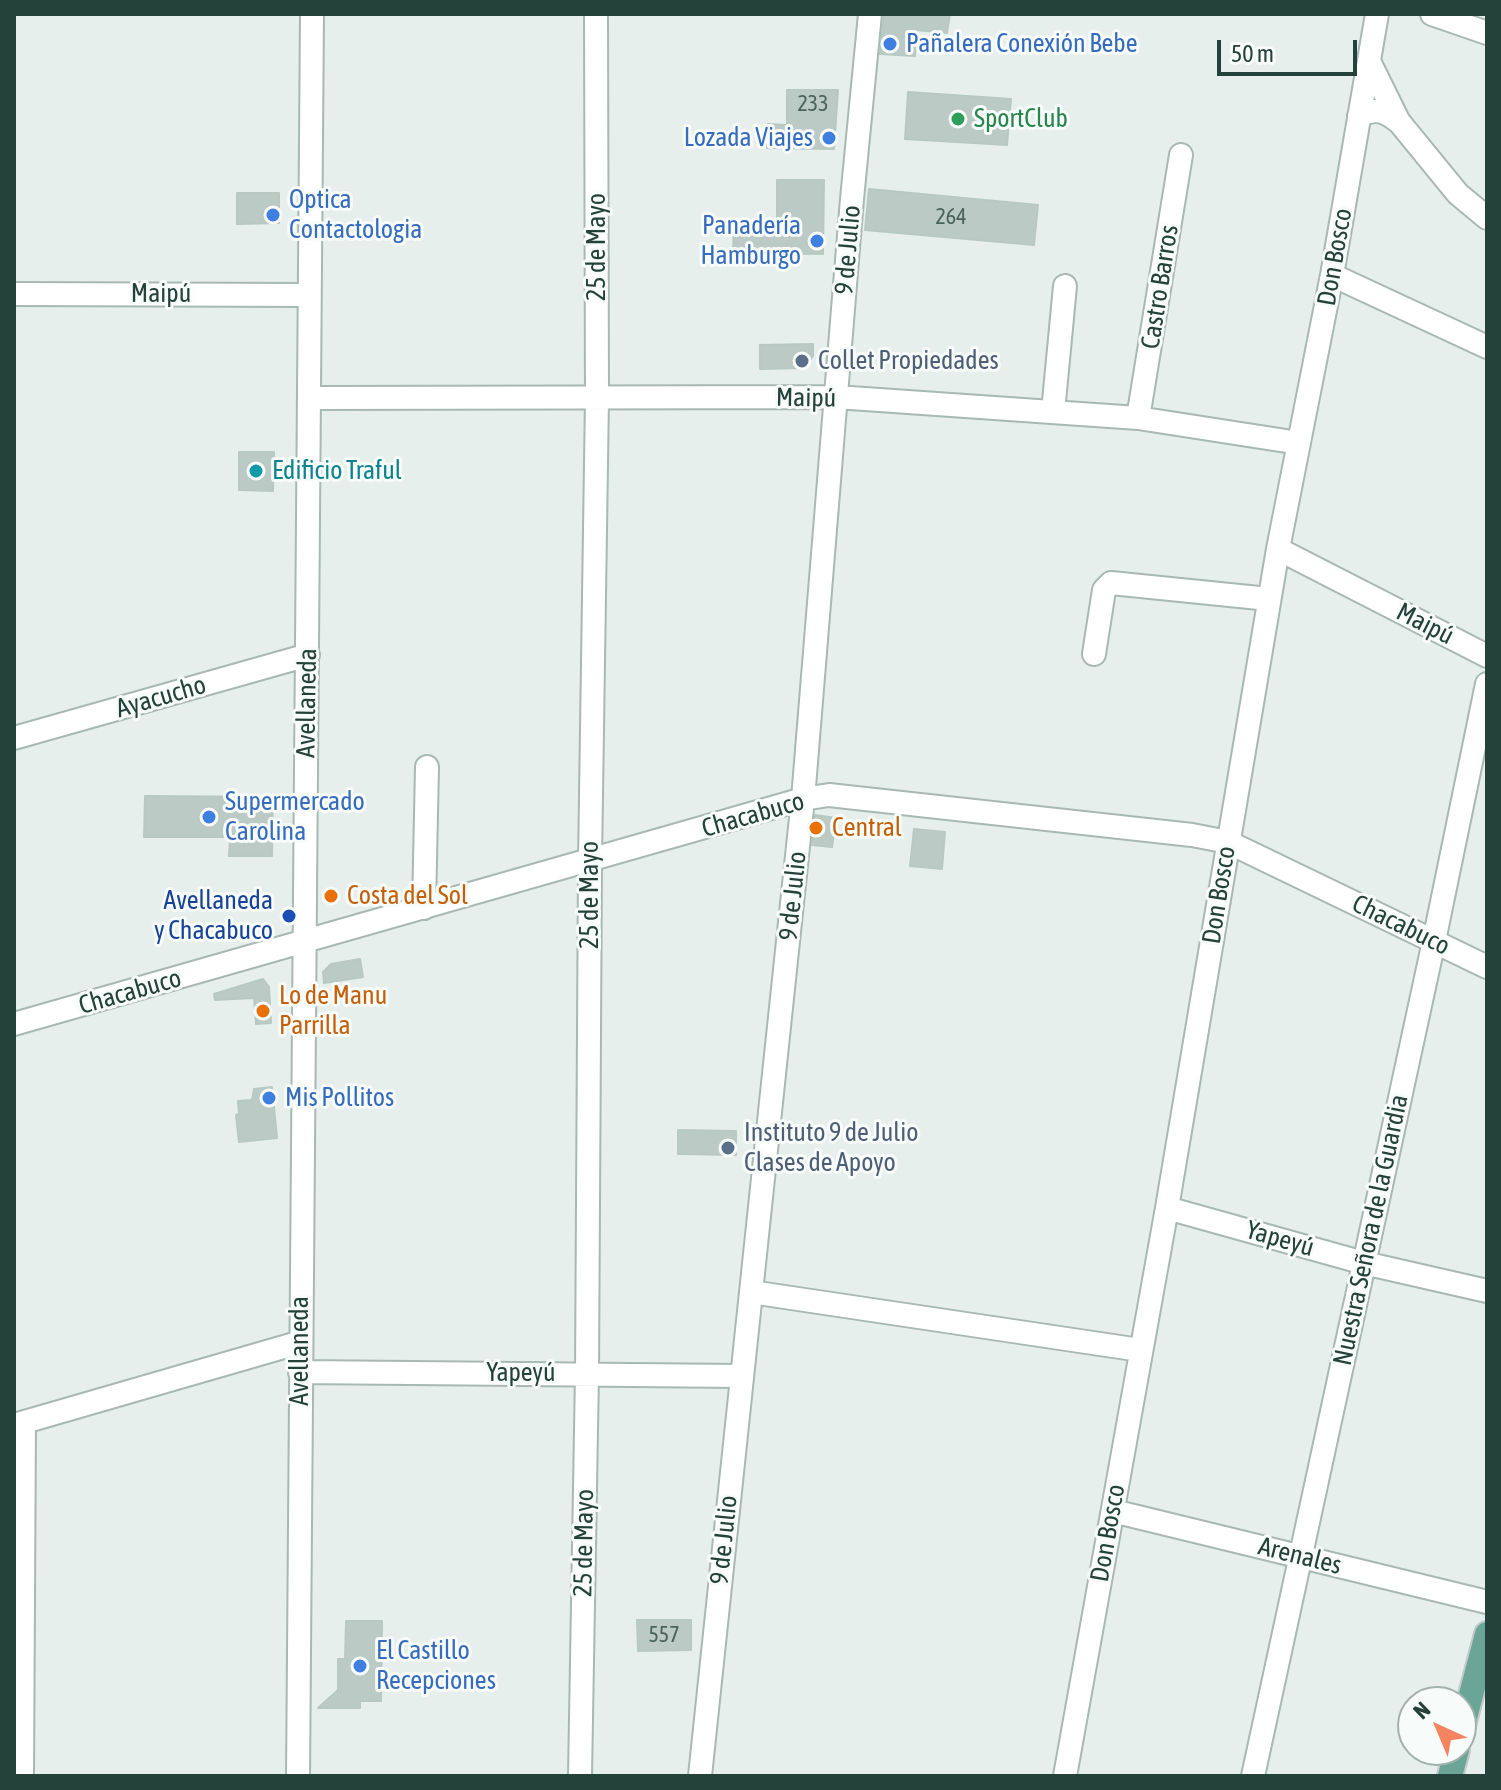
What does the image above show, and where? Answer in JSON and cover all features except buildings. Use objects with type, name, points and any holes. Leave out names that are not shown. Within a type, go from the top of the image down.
[{"type":"main road","points":[[1473,1686],[1487,1634]]},
{"type":"street","name":"Avellaneda","points":[[298,1776],[312,14]]},
{"type":"street","name":"25 de Mayo","points":[[580,1776],[597,397],[596,14]]},
{"type":"street","name":"9 de Julio","points":[[700,1776],[803,799],[870,14]]},
{"type":"street","name":"Don Bosco","points":[[1065,1776],[1167,1208],[1269,599],[1332,275],[1377,14]]},
{"type":"street","points":[[1432,14],[1487,33]]},
{"type":"street","points":[[1369,61],[1400,123],[1458,194],[1487,218]]},
{"type":"street","points":[[1359,116],[1370,110],[1381,111],[1400,123]]},
{"type":"street","name":"Castro Barros","points":[[1138,418],[1181,155]]},
{"type":"street","points":[[1332,275],[1487,347]]},
{"type":"street","points":[[1053,412],[1065,286]]},
{"type":"street","name":"Maipú","points":[[14,294],[308,295]]},
{"type":"street","name":"Maipú","points":[[310,398],[836,397],[1138,418],[1299,443]]},
{"type":"street","name":"Maipú","points":[[1278,549],[1487,656]]},
{"type":"street","points":[[1094,654],[1104,590],[1111,583],[1269,599]]},
{"type":"street","name":"Ayacucho","points":[[14,738],[308,655]]},
{"type":"street","name":"Nuestra Señora de la Guardia","points":[[1253,1776],[1487,684]]},
{"type":"street","points":[[424,908],[427,767]]},
{"type":"street","name":"Chacabuco","points":[[14,1024],[803,799],[829,795],[1192,835],[1228,842],[1487,967]]},
{"type":"street","name":"Yapeyú","points":[[1167,1208],[1364,1263],[1487,1291]]},
{"type":"street","points":[[751,1292],[1140,1350]]},
{"type":"street","points":[[22,1776],[19,1424],[301,1342]]},
{"type":"street","name":"Yapeyú","points":[[300,1372],[741,1376]]},
{"type":"street","name":"Arenales","points":[[1113,1511],[1487,1602]]},
{"type":"place","name":"Pañalera Conexión Bebe","points":[[890,44]]},
{"type":"place","name":"SportClub","points":[[958,119]]},
{"type":"place","name":"Lozada Viajes","points":[[829,138]]},
{"type":"place","name":"Optica Contactologia","points":[[273,215]]},
{"type":"place","name":"Panadería Hamburgo","points":[[817,241]]},
{"type":"place","name":"Collet Propiedades","points":[[802,361]]},
{"type":"place","name":"Edificio Traful","points":[[256,471]]},
{"type":"place","name":"Supermercado Carolina","points":[[209,817]]},
{"type":"place","name":"Central","points":[[816,828]]},
{"type":"place","name":"Costa del Sol","points":[[331,896]]},
{"type":"place","name":"Avellaneda y Chacabuco","points":[[289,916]]},
{"type":"place","name":"Lo de Manu Parrilla","points":[[263,1011]]},
{"type":"place","name":"Mis Pollitos","points":[[269,1098]]},
{"type":"place","name":"Instituto 9 de Julio Clases de Apoyo","points":[[728,1148]]},
{"type":"place","name":"El Castillo Recepciones","points":[[360,1666]]}]
